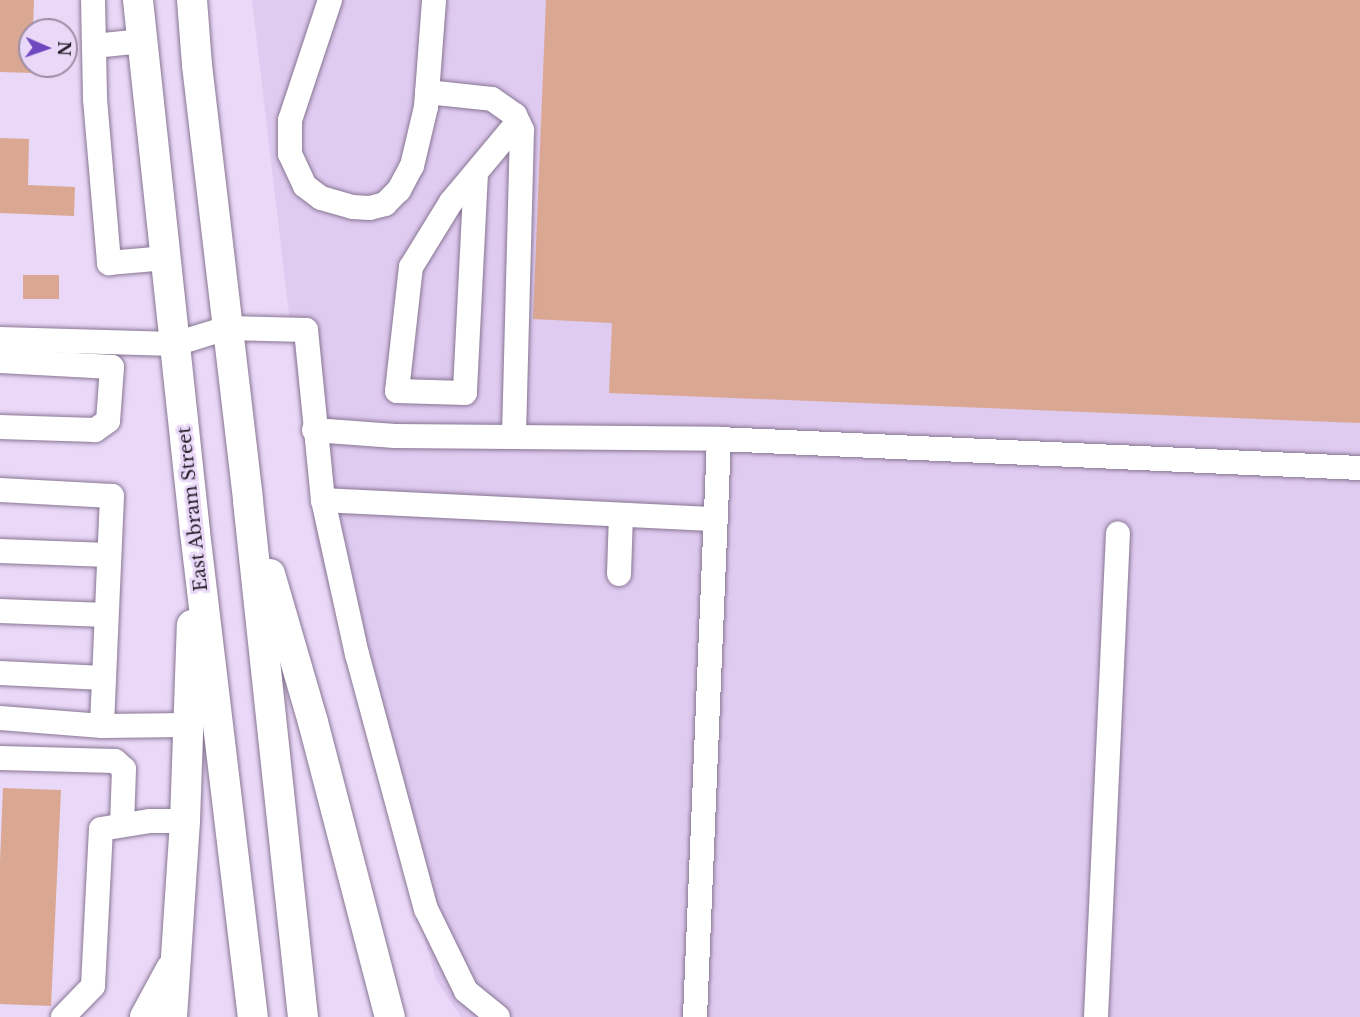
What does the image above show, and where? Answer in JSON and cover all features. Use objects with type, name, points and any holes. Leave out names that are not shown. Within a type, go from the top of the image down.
[{"type":"main road","name":"East Abram Street","points":[[138,0],[195,532],[254,1017]]},
{"type":"main road","points":[[192,0],[303,1017]]},
{"type":"main road","points":[[248,501],[313,722],[390,1017]]},
{"type":"main road","points":[[172,1017],[185,821],[195,532]]},
{"type":"main road","points":[[369,941],[404,1017]]},
{"type":"main road","points":[[145,1017],[174,963]]},
{"type":"lane","points":[[93,0],[95,99],[109,263],[166,258]]},
{"type":"lane","points":[[330,0],[290,120],[291,154],[305,186],[321,198],[337,204],[370,208],[385,204],[399,190],[412,166],[420,137],[427,92],[434,0]]},
{"type":"lane","points":[[94,46],[142,41]]},
{"type":"lane","points":[[427,92],[492,99],[506,106],[522,130],[514,437]]},
{"type":"lane","points":[[476,173],[465,393],[397,391],[411,267],[452,202],[518,122]]},
{"type":"lane","points":[[0,339],[175,344],[227,328],[306,330],[314,430],[323,500],[357,654],[426,909],[466,991],[498,1017]]},
{"type":"lane","points":[[0,361],[112,367],[108,421],[95,430],[0,427]]},
{"type":"lane","points":[[314,430],[395,436],[719,439],[1360,468]]},
{"type":"lane","points":[[695,1017],[719,439]]},
{"type":"lane","points":[[0,490],[112,496],[102,726]]},
{"type":"lane","points":[[323,500],[715,519]]},
{"type":"lane","points":[[618,574],[621,514]]},
{"type":"lane","points":[[1096,1017],[1118,533]]},
{"type":"lane","points":[[0,551],[109,555]]},
{"type":"lane","points":[[0,611],[106,615]]},
{"type":"lane","points":[[0,673],[104,678]]},
{"type":"lane","points":[[0,718],[102,726],[188,725]]},
{"type":"lane","points":[[0,758],[116,761],[124,769],[122,825]]},
{"type":"lane","points":[[63,1017],[93,986],[101,829],[122,825],[185,821]]},
{"type":"shaded area","points":[[252,0],[1360,0],[1360,1017],[461,1017],[436,980],[316,543]]},
{"type":"building","points":[[0,0],[34,0],[33,18],[18,18],[18,73],[0,72]]},
{"type":"building","points":[[546,0],[1360,0],[1360,423],[609,393],[612,323],[533,319]]},
{"type":"building","points":[[0,138],[29,139],[28,185],[75,187],[74,216],[0,213]]},
{"type":"building","points":[[23,275],[59,275],[59,299],[23,299]]},
{"type":"building","points":[[3,788],[61,790],[51,1006],[0,1004],[0,862]]}]
